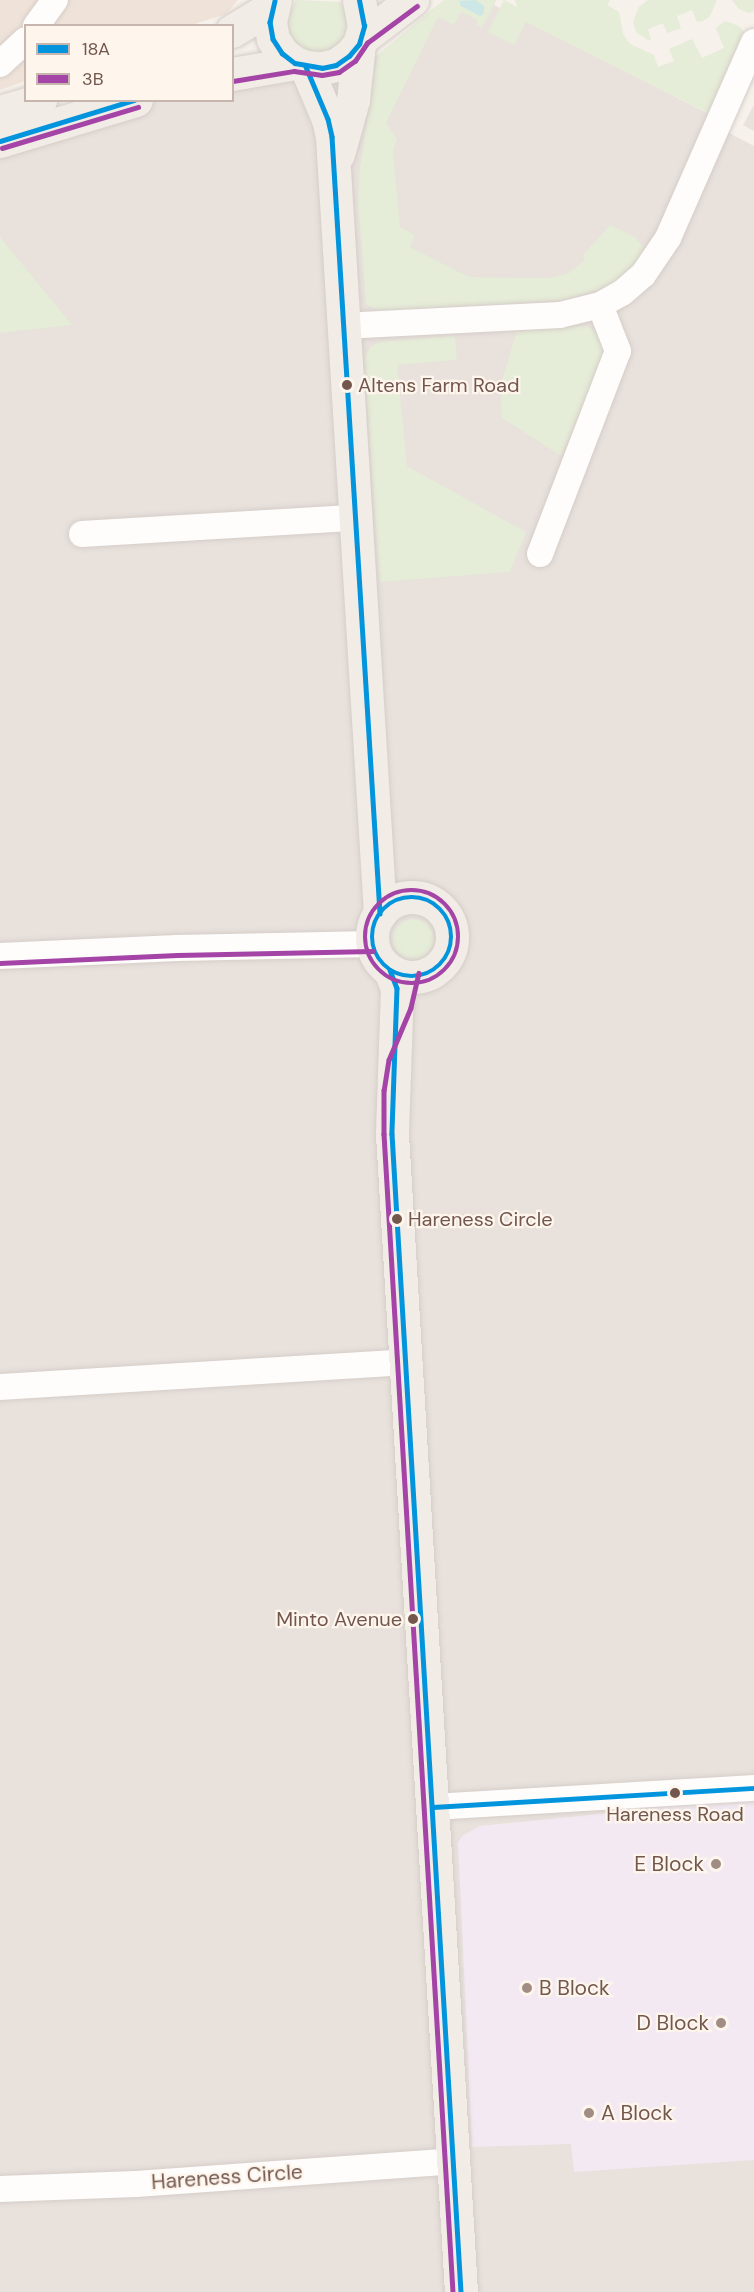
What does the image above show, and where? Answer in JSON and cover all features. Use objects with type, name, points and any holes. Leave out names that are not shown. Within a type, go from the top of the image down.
[{"type":"main road","points":[[334,169],[353,100],[364,13],[359,0]]},
{"type":"main road","points":[[234,74],[300,65],[322,68],[336,65],[350,56],[360,41],[412,0]]},
{"type":"main road","points":[[234,30],[274,2]]},
{"type":"main road","points":[[274,2],[270,22],[273,39],[282,53],[300,65],[328,119],[334,169],[381,943],[397,988],[392,1134],[461,2292]]},
{"type":"main road","points":[[0,112],[33,102]]},
{"type":"main road","points":[[0,141],[129,102]]},
{"type":"main road","points":[[371,801],[412,897]]},
{"type":"main road","points":[[412,897],[427,900],[440,908],[448,920],[452,933],[451,947],[446,959],[426,975],[408,977],[381,943],[394,902],[412,897]]},
{"type":"main road","points":[[396,1062],[418,1010],[426,975]]},
{"type":"street","points":[[37,24],[55,0]]},
{"type":"street","points":[[342,326],[560,315],[600,305],[622,293],[643,275],[660,253],[754,42]]},
{"type":"street","points":[[540,554],[618,351],[600,305]]},
{"type":"street","points":[[82,534],[355,518]]},
{"type":"street","points":[[0,956],[200,947],[381,943]]},
{"type":"street","points":[[0,1387],[406,1362]]},
{"type":"street","points":[[433,1807],[754,1788]]},
{"type":"street","name":"Hareness Circle","points":[[0,2189],[136,2184],[453,2161]]},
{"type":"shaded area","points":[[0,0],[238,0],[226,14],[195,24],[24,24],[24,81],[0,90]]},
{"type":"shaded area","points":[[444,0],[496,0],[494,5],[709,114],[706,121],[754,146],[754,2292],[0,2292],[0,141],[133,102],[234,102],[234,74],[342,72],[378,55]]},
{"type":"shaded area","points":[[754,105],[754,131],[743,125]]},
{"type":"shaded area","points":[[754,1798],[754,2160],[574,2172],[571,2144],[472,2147],[458,1843],[462,1836],[480,1826]]},
{"type":"green space","points":[[296,0],[341,2],[349,20],[344,40],[328,52],[307,52],[291,39],[286,20]]},
{"type":"green space","points":[[444,0],[496,0],[482,28],[476,25],[478,20],[461,12],[454,25],[438,17],[386,123],[397,139],[393,151],[400,227],[415,235],[410,247],[469,277],[550,278],[569,273],[585,260],[583,255],[610,225],[635,237],[644,248],[639,258],[643,260],[610,286],[563,300],[380,312],[366,304],[358,202],[360,167],[378,55]]},
{"type":"green space","points":[[504,0],[517,7],[515,0],[610,0],[607,5],[619,12],[623,34],[630,44],[654,55],[658,67],[674,61],[669,49],[692,39],[702,58],[724,48],[716,28],[725,21],[739,26],[747,36],[712,115],[526,22],[514,45],[488,32]]},
{"type":"green space","points":[[648,0],[717,0],[710,16],[703,21],[697,22],[692,10],[677,16],[681,28],[667,33],[663,23],[648,29],[651,40],[648,40],[637,33],[633,23],[638,8]]},
{"type":"green space","points":[[732,0],[754,0],[754,11],[749,13],[739,9]]},
{"type":"green space","points":[[0,237],[72,325],[0,333]]},
{"type":"green space","points":[[587,326],[602,337],[608,351],[561,456],[502,418],[500,386],[517,331]]},
{"type":"green space","points":[[455,336],[457,360],[397,365],[407,466],[526,532],[510,572],[380,582],[364,359],[371,347],[379,342]]},
{"type":"green space","points":[[413,919],[427,925],[433,939],[427,953],[413,959],[399,953],[393,939],[399,925]]},
{"type":"water","points":[[475,0],[484,6],[484,14],[480,16],[461,6],[459,1]]},
{"type":"transit line","name":"18A","points":[[275,1],[270,22],[273,39],[282,53],[295,63],[322,68],[336,65],[349,56],[359,44],[364,26],[359,0]]},
{"type":"transit line","name":"3B","points":[[234,81],[294,71],[322,75],[339,72],[355,61],[367,43],[417,6]]},
{"type":"transit line","name":"18A","points":[[306,67],[328,119],[332,137],[380,914]]},
{"type":"transit line","name":"18A","points":[[0,141],[127,102]]},
{"type":"transit line","name":"3B","points":[[2,148],[138,107]]},
{"type":"transit line","name":"3B","points":[[412,890],[430,893],[445,904],[456,919],[459,937],[456,955],[445,970],[430,981],[412,984],[394,981],[379,970],[368,955],[365,937],[368,919],[379,904],[394,893],[412,890]]},
{"type":"transit line","name":"18A","points":[[412,897],[427,900],[440,909],[449,922],[452,937],[449,952],[440,965],[427,974],[412,977],[397,974],[384,965],[375,952],[372,937],[375,922],[384,909],[397,900],[412,897]]},
{"type":"transit line","name":"3B","points":[[0,963],[177,955],[373,951]]},
{"type":"transit line","name":"18A","points":[[390,970],[397,988],[392,1134],[461,2292]]},
{"type":"transit line","name":"3B","points":[[419,973],[411,1008],[389,1060],[384,1090],[384,1134],[453,2292]]},
{"type":"transit line","name":"18A","points":[[433,1807],[754,1788]]},
{"type":"place","name":"Altens Farm Road","points":[[347,385]]},
{"type":"place","name":"Hareness Circle","points":[[397,1219]]},
{"type":"place","name":"Minto Avenue","points":[[413,1619]]},
{"type":"place","name":"Hareness Road","points":[[675,1793]]},
{"type":"place","name":"E Block","points":[[716,1864]]},
{"type":"place","name":"B Block","points":[[527,1988]]},
{"type":"place","name":"D Block","points":[[721,2023]]},
{"type":"place","name":"A Block","points":[[589,2113]]}]
